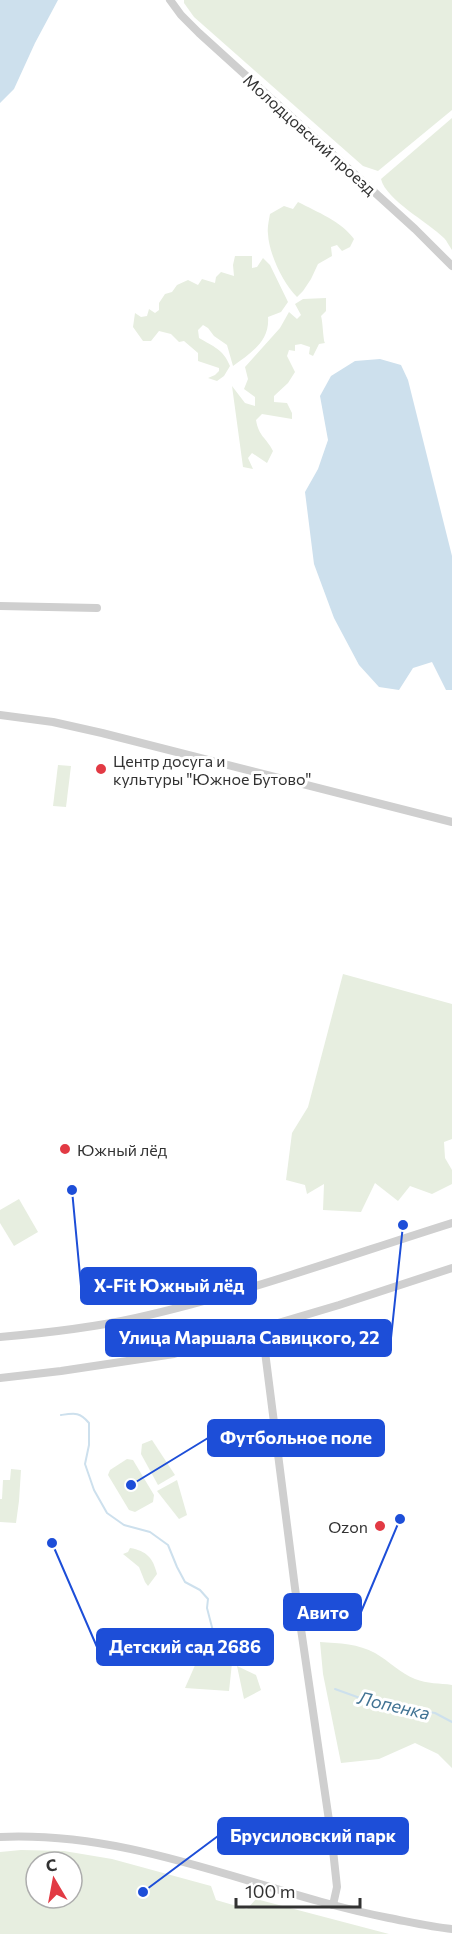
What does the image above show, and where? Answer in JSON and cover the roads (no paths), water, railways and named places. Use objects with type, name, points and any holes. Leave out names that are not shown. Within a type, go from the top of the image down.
[{"type":"street","name":"Молодцовский проезд","points":[[170,0],[199,33],[452,266]]},
{"type":"street","points":[[0,606],[97,608]]},
{"type":"street","points":[[0,715],[53,722],[102,733],[452,822]]},
{"type":"street","points":[[0,1337],[86,1328],[136,1318],[228,1294],[452,1223]]},
{"type":"street","points":[[0,1378],[174,1353],[262,1328],[452,1268]]},
{"type":"street","points":[[262,1328],[295,1588],[332,1841],[337,1887],[333,1905]]},
{"type":"street","points":[[0,1837],[51,1837],[122,1846],[183,1861],[333,1905],[452,1929]]},
{"type":"water","points":[[0,0],[58,0],[14,89],[0,103]]},
{"type":"water","points":[[380,359],[401,365],[408,380],[452,556],[452,690],[446,690],[432,662],[413,668],[399,690],[379,687],[359,665],[334,618],[314,564],[305,492],[318,469],[328,440],[320,396],[331,376],[355,361]]},
{"type":"waterway","name":"Лопенка","points":[[61,1415],[77,1414],[89,1423],[89,1445],[85,1464],[94,1490],[107,1513],[124,1525],[150,1532],[168,1545],[185,1582],[200,1590],[208,1599],[207,1608],[214,1635],[243,1651]]},
{"type":"waterway","name":"Лопенка","points":[[335,1689],[371,1702],[435,1713],[452,1722]]},
{"type":"place","name":"Центр досуга и культуры \"Южное Бутово\"","points":[[101,769]]},
{"type":"place","name":"Южный лёд","points":[[65,1149]]},
{"type":"place","name":"X-Fit Южный лёд","points":[[72,1190]]},
{"type":"place","name":"Улица Маршала Савицкого, 22","points":[[403,1225]]},
{"type":"place","name":"Футбольное поле","points":[[131,1485]]},
{"type":"place","name":"Авито","points":[[400,1519]]},
{"type":"place","name":"Ozon","points":[[380,1526]]},
{"type":"place","name":"Детский сад 2686","points":[[52,1543]]},
{"type":"place","name":"Брусиловский парк","points":[[143,1892]]}]
